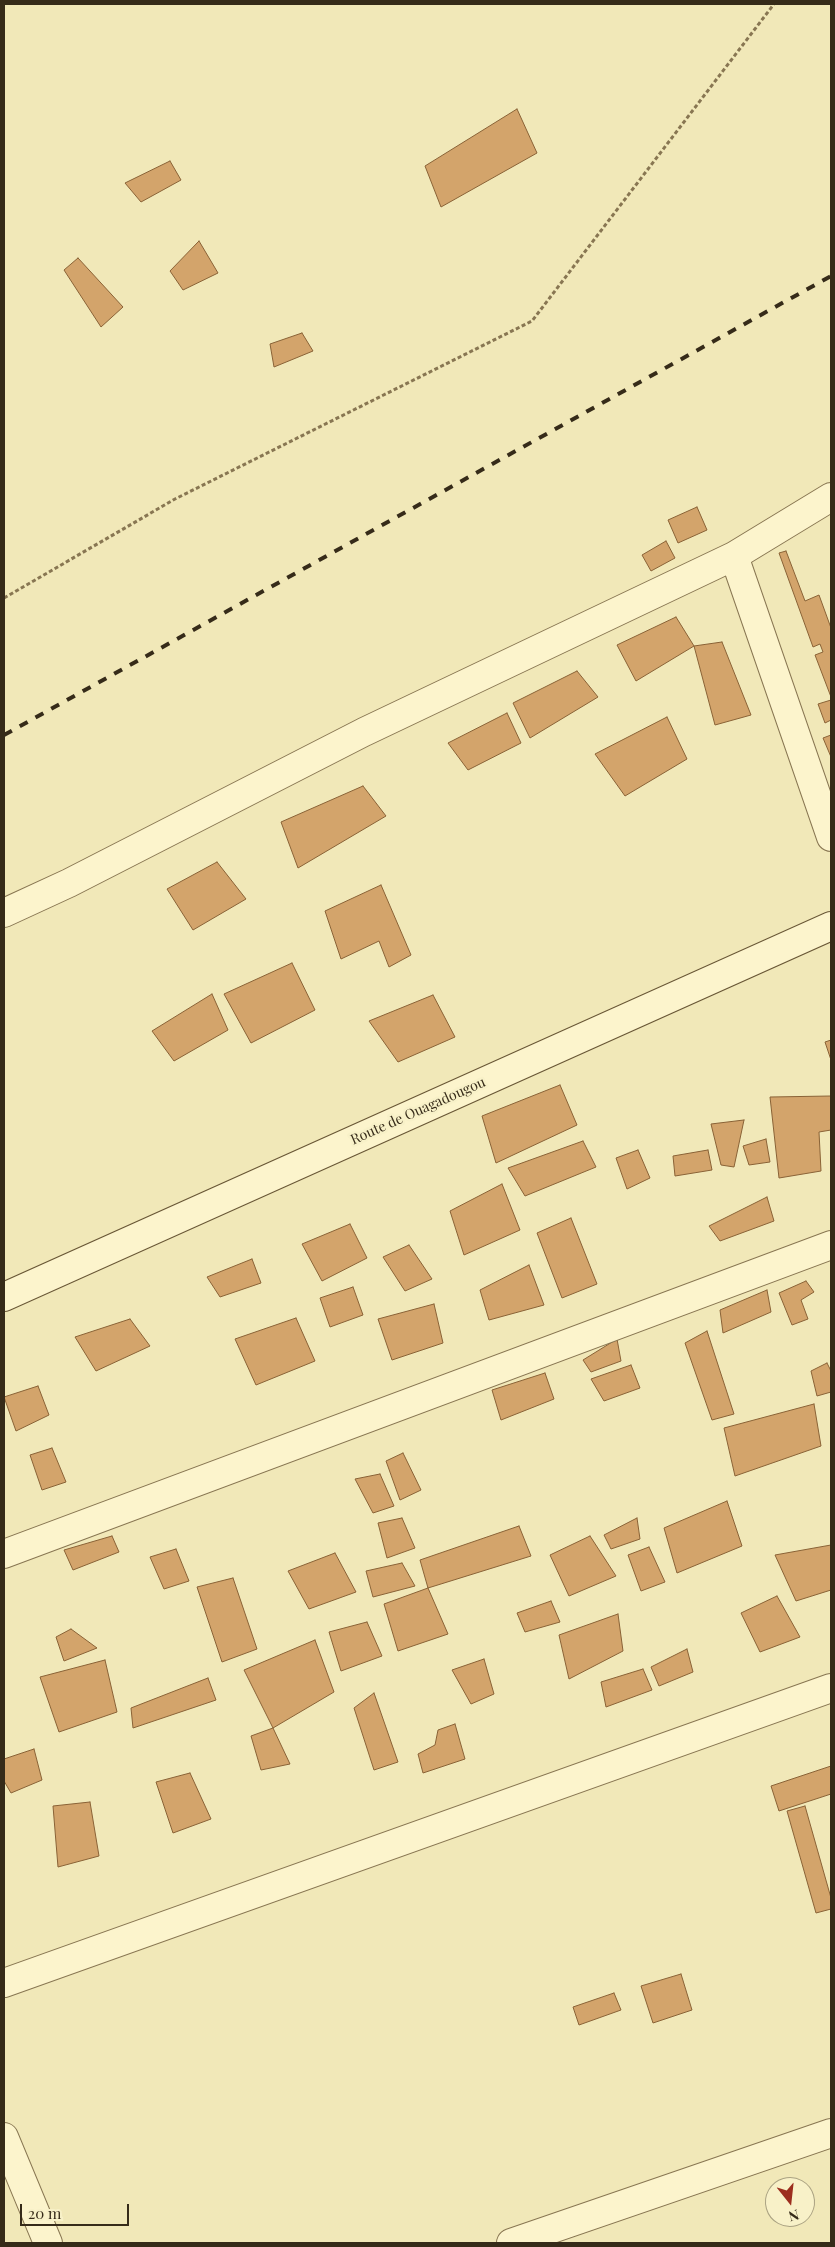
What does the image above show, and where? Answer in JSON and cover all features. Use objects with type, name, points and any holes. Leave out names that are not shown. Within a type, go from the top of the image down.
[{"type":"street","points":[[4,913],[69,883],[364,732],[734,556],[831,497]]},
{"type":"street","points":[[734,556],[831,837]]},
{"type":"street","name":"Route de Ouagadougou","points":[[4,1297],[831,926]]},
{"type":"street","points":[[4,1554],[831,1245]]},
{"type":"street","points":[[4,1983],[831,1688]]},
{"type":"street","points":[[511,2243],[831,2133]]},
{"type":"street","points":[[4,2137],[48,2243]]},
{"type":"path","points":[[4,598],[175,499],[532,321],[774,4]]},
{"type":"building","points":[[517,109],[537,153],[441,207],[425,166]]},
{"type":"building","points":[[170,161],[181,180],[141,202],[125,183]]},
{"type":"building","points":[[199,241],[218,273],[183,290],[170,271]]},
{"type":"building","points":[[78,258],[123,307],[101,327],[64,270]]},
{"type":"building","points":[[302,333],[313,351],[274,367],[270,344]]},
{"type":"building","points":[[697,507],[707,530],[678,543],[668,520]]},
{"type":"building","points":[[666,541],[675,558],[651,571],[642,555]]},
{"type":"building","points":[[786,551],[805,601],[819,595],[831,628],[831,697],[815,655],[823,652],[820,644],[813,647],[779,553]]},
{"type":"building","points":[[676,617],[694,646],[636,681],[617,645]]},
{"type":"building","points":[[722,642],[751,715],[715,725],[694,646]]},
{"type":"building","points":[[577,671],[598,697],[530,738],[513,703]]},
{"type":"building","points":[[831,700],[831,720],[825,723],[818,704]]},
{"type":"building","points":[[507,713],[521,743],[468,770],[448,743]]},
{"type":"building","points":[[667,717],[687,759],[625,796],[595,754]]},
{"type":"building","points":[[831,735],[831,757],[823,738]]},
{"type":"building","points":[[363,786],[386,816],[298,868],[281,822]]},
{"type":"building","points":[[217,862],[246,899],[193,930],[167,889]]},
{"type":"building","points":[[381,885],[411,955],[389,967],[379,941],[341,959],[325,911]]},
{"type":"building","points":[[292,963],[315,1010],[251,1043],[224,994]]},
{"type":"building","points":[[212,994],[228,1030],[174,1061],[152,1031]]},
{"type":"building","points":[[433,995],[455,1037],[398,1062],[369,1021]]},
{"type":"building","points":[[831,1040],[831,1060],[825,1042]]},
{"type":"building","points":[[560,1085],[577,1125],[496,1163],[482,1116]]},
{"type":"building","points":[[831,1096],[831,1130],[819,1132],[821,1171],[779,1178],[770,1097]]},
{"type":"building","points":[[744,1120],[734,1167],[721,1165],[711,1124]]},
{"type":"building","points":[[766,1139],[770,1162],[749,1165],[743,1146]]},
{"type":"building","points":[[583,1141],[596,1167],[525,1196],[508,1168]]},
{"type":"building","points":[[638,1150],[650,1178],[627,1189],[616,1158]]},
{"type":"building","points":[[708,1150],[712,1170],[675,1176],[673,1156]]},
{"type":"building","points":[[502,1184],[520,1230],[464,1255],[450,1211]]},
{"type":"building","points":[[767,1197],[774,1221],[720,1241],[709,1226]]},
{"type":"building","points":[[571,1218],[597,1284],[562,1298],[537,1233]]},
{"type":"building","points":[[350,1224],[367,1258],[322,1281],[302,1244]]},
{"type":"building","points":[[409,1245],[432,1279],[405,1291],[383,1257]]},
{"type":"building","points":[[252,1259],[261,1283],[220,1297],[207,1277]]},
{"type":"building","points":[[529,1265],[544,1305],[489,1320],[480,1290]]},
{"type":"building","points":[[806,1281],[814,1292],[801,1300],[808,1319],[792,1325],[779,1293]]},
{"type":"building","points":[[353,1287],[363,1315],[330,1327],[320,1298]]},
{"type":"building","points":[[767,1290],[771,1312],[723,1333],[720,1310]]},
{"type":"building","points":[[434,1304],[443,1343],[392,1360],[378,1319]]},
{"type":"building","points":[[296,1318],[315,1361],[256,1385],[235,1339]]},
{"type":"building","points":[[130,1319],[150,1346],[96,1371],[75,1337]]},
{"type":"building","points":[[707,1331],[734,1414],[712,1420],[685,1343]]},
{"type":"building","points":[[617,1339],[621,1361],[591,1372],[583,1360]]},
{"type":"building","points":[[827,1363],[831,1371],[831,1392],[817,1396],[811,1371]]},
{"type":"building","points":[[631,1365],[640,1388],[604,1401],[591,1379]]},
{"type":"building","points":[[545,1373],[554,1399],[501,1420],[492,1390]]},
{"type":"building","points":[[38,1386],[49,1415],[16,1431],[4,1397]]},
{"type":"building","points":[[814,1404],[821,1446],[735,1476],[724,1428]]},
{"type":"building","points":[[52,1448],[66,1482],[42,1490],[30,1455]]},
{"type":"building","points":[[403,1453],[421,1490],[400,1500],[386,1461]]},
{"type":"building","points":[[380,1474],[394,1506],[373,1513],[355,1479]]},
{"type":"building","points":[[727,1501],[742,1546],[677,1573],[664,1528]]},
{"type":"building","points":[[402,1518],[415,1548],[387,1558],[378,1523]]},
{"type":"building","points":[[637,1518],[640,1539],[611,1549],[604,1535]]},
{"type":"building","points":[[519,1526],[531,1556],[428,1588],[420,1560]]},
{"type":"building","points":[[112,1536],[119,1552],[73,1570],[64,1550]]},
{"type":"building","points":[[590,1536],[616,1576],[569,1596],[550,1555]]},
{"type":"building","points":[[831,1545],[831,1590],[796,1601],[775,1555]]},
{"type":"building","points":[[649,1547],[665,1582],[641,1591],[628,1555]]},
{"type":"building","points":[[176,1549],[189,1581],[164,1589],[150,1557]]},
{"type":"building","points":[[335,1553],[356,1592],[309,1609],[288,1571]]},
{"type":"building","points":[[402,1563],[415,1586],[373,1597],[366,1571]]},
{"type":"building","points":[[233,1578],[257,1649],[222,1662],[197,1587]]},
{"type":"building","points":[[428,1588],[448,1634],[398,1651],[384,1604]]},
{"type":"building","points":[[777,1596],[800,1637],[760,1652],[741,1613]]},
{"type":"building","points":[[551,1601],[560,1622],[525,1632],[517,1613]]},
{"type":"building","points":[[618,1614],[623,1651],[569,1679],[559,1635]]},
{"type":"building","points":[[367,1622],[382,1656],[341,1671],[329,1632]]},
{"type":"building","points":[[71,1629],[97,1648],[64,1661],[56,1637]]},
{"type":"building","points":[[315,1640],[334,1692],[273,1728],[244,1670]]},
{"type":"building","points":[[687,1649],[693,1672],[659,1686],[651,1667]]},
{"type":"building","points":[[484,1659],[494,1694],[471,1704],[452,1670]]},
{"type":"building","points":[[105,1660],[117,1712],[59,1732],[40,1677]]},
{"type":"building","points":[[643,1669],[652,1690],[606,1707],[601,1682]]},
{"type":"building","points":[[208,1678],[216,1700],[133,1728],[131,1708]]},
{"type":"building","points":[[374,1693],[398,1762],[374,1770],[354,1708]]},
{"type":"building","points":[[455,1724],[465,1759],[423,1773],[418,1754],[435,1745],[438,1730]]},
{"type":"building","points":[[273,1728],[290,1764],[261,1770],[251,1736]]},
{"type":"building","points":[[34,1749],[42,1780],[11,1793],[4,1781],[4,1759]]},
{"type":"building","points":[[831,1766],[831,1794],[779,1811],[771,1786]]},
{"type":"building","points":[[190,1773],[211,1819],[173,1833],[156,1782]]},
{"type":"building","points":[[90,1802],[99,1856],[58,1867],[53,1806]]},
{"type":"building","points":[[805,1806],[831,1898],[831,1909],[816,1913],[787,1811]]},
{"type":"building","points":[[681,1974],[692,2010],[653,2023],[641,1986]]},
{"type":"building","points":[[614,1993],[621,2010],[579,2025],[573,2007]]},
{"type":"railway","points":[[4,735],[831,276]]}]
